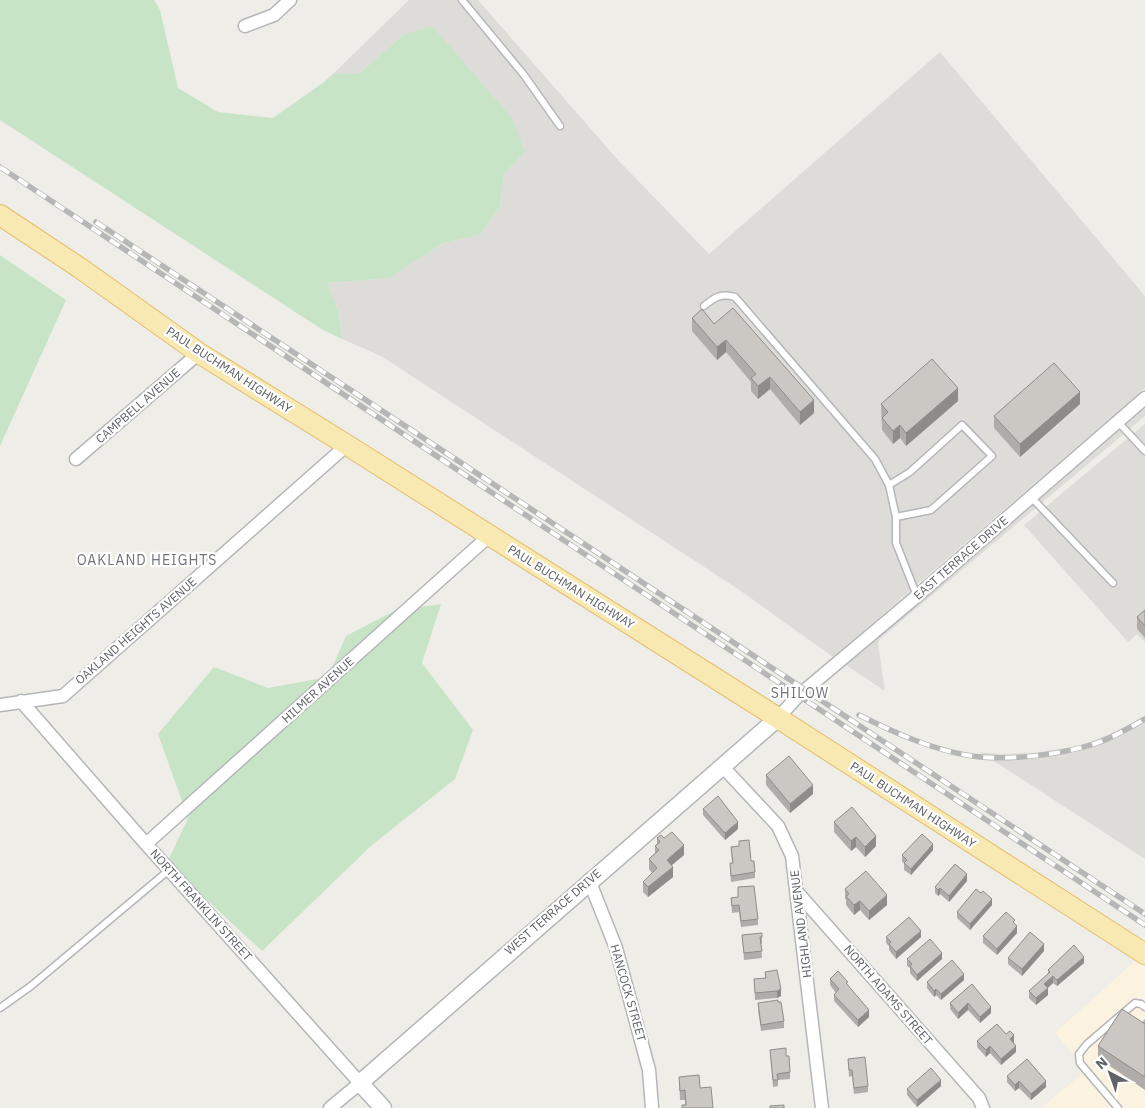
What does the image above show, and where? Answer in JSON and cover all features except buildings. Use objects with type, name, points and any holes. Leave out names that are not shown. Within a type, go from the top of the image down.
[{"type":"main road","name":"PAUL BUCHMAN HIGHWAY","points":[[0,216],[80,268],[199,353],[348,444],[1145,954]]},
{"type":"street","points":[[245,26],[274,15],[290,0]]},
{"type":"street","name":"CAMPBELL AVENUE","points":[[76,459],[199,353]]},
{"type":"street","name":"EAST TERRACE DRIVE","points":[[778,718],[798,696],[917,596],[1145,398]]},
{"type":"street","name":"OAKLAND HEIGHTS AVENUE","points":[[0,705],[62,696],[348,444]]},
{"type":"street","name":"HILMER AVENUE","points":[[146,844],[489,536]]},
{"type":"street","name":"NORTH FRANKLIN STREET","points":[[21,701],[169,870],[383,1108]]},
{"type":"street","name":"WEST TERRACE DRIVE","points":[[330,1108],[778,718]]},
{"type":"street","name":"HIGHLAND AVENUE","points":[[722,766],[778,826],[792,856],[822,1108]]},
{"type":"street","name":"HANCOCK STREET","points":[[590,880],[619,958],[649,1070],[652,1108]]},
{"type":"street","name":"NORTH ADAMS STREET","points":[[797,892],[981,1103]]},
{"type":"lane","points":[[462,0],[524,75],[560,126]]},
{"type":"lane","points":[[704,306],[715,297],[726,294],[736,297],[875,459],[889,485],[896,517],[896,543],[917,596]]},
{"type":"lane","points":[[1118,422],[1145,451]]},
{"type":"lane","points":[[889,485],[910,472],[962,425],[992,456],[931,510],[896,517]]},
{"type":"lane","points":[[1031,497],[1113,583]]},
{"type":"lane","points":[[0,1008],[31,986],[169,870]]},
{"type":"lane","points":[[1118,1108],[1080,1063],[1079,1054],[1087,1044],[1135,1003],[1145,1007]]},
{"type":"shaded area","points":[[409,0],[478,0],[618,160],[709,254],[940,52],[1145,296],[1145,388],[833,657],[738,589],[381,356],[342,339],[339,314],[328,283],[389,278],[443,243],[480,235],[500,206],[504,174],[525,152],[403,35],[360,73],[333,74]]},
{"type":"shaded area","points":[[1145,408],[1145,416],[880,639],[878,644],[885,691],[846,665]]},
{"type":"shaded area","points":[[1145,424],[1145,642],[1137,634],[1128,642],[1024,525]]},
{"type":"shaded area","points":[[1145,716],[1145,859],[980,752],[998,754],[1035,753],[1080,746],[1117,731]]},
{"type":"shaded area","points":[[1136,960],[1145,967],[1145,1108],[1041,1108],[1087,1070],[1055,1033]]},
{"type":"green space","points":[[0,0],[154,0],[160,10],[178,88],[218,112],[273,118],[333,74],[360,73],[403,35],[432,26],[512,118],[525,152],[504,174],[500,206],[480,235],[443,243],[389,278],[328,283],[339,314],[342,339],[323,330],[0,120]]},
{"type":"green space","points":[[0,255],[66,300],[0,446]]},
{"type":"green space","points":[[441,604],[422,663],[473,730],[455,779],[372,845],[262,951],[167,863],[188,818],[158,734],[214,667],[268,688],[328,677],[346,636],[394,611]]},
{"type":"railway","points":[[0,167],[1145,925]]},
{"type":"railway","points":[[96,222],[1145,914]]},
{"type":"railway","points":[[859,715],[924,744],[966,755],[997,758],[1049,754],[1082,747],[1109,738],[1145,719]]},
{"type":"district","name":"OAKLAND HEIGHTS","points":[[147,560]]},
{"type":"district","name":"SHILOW","points":[[800,693]]}]
